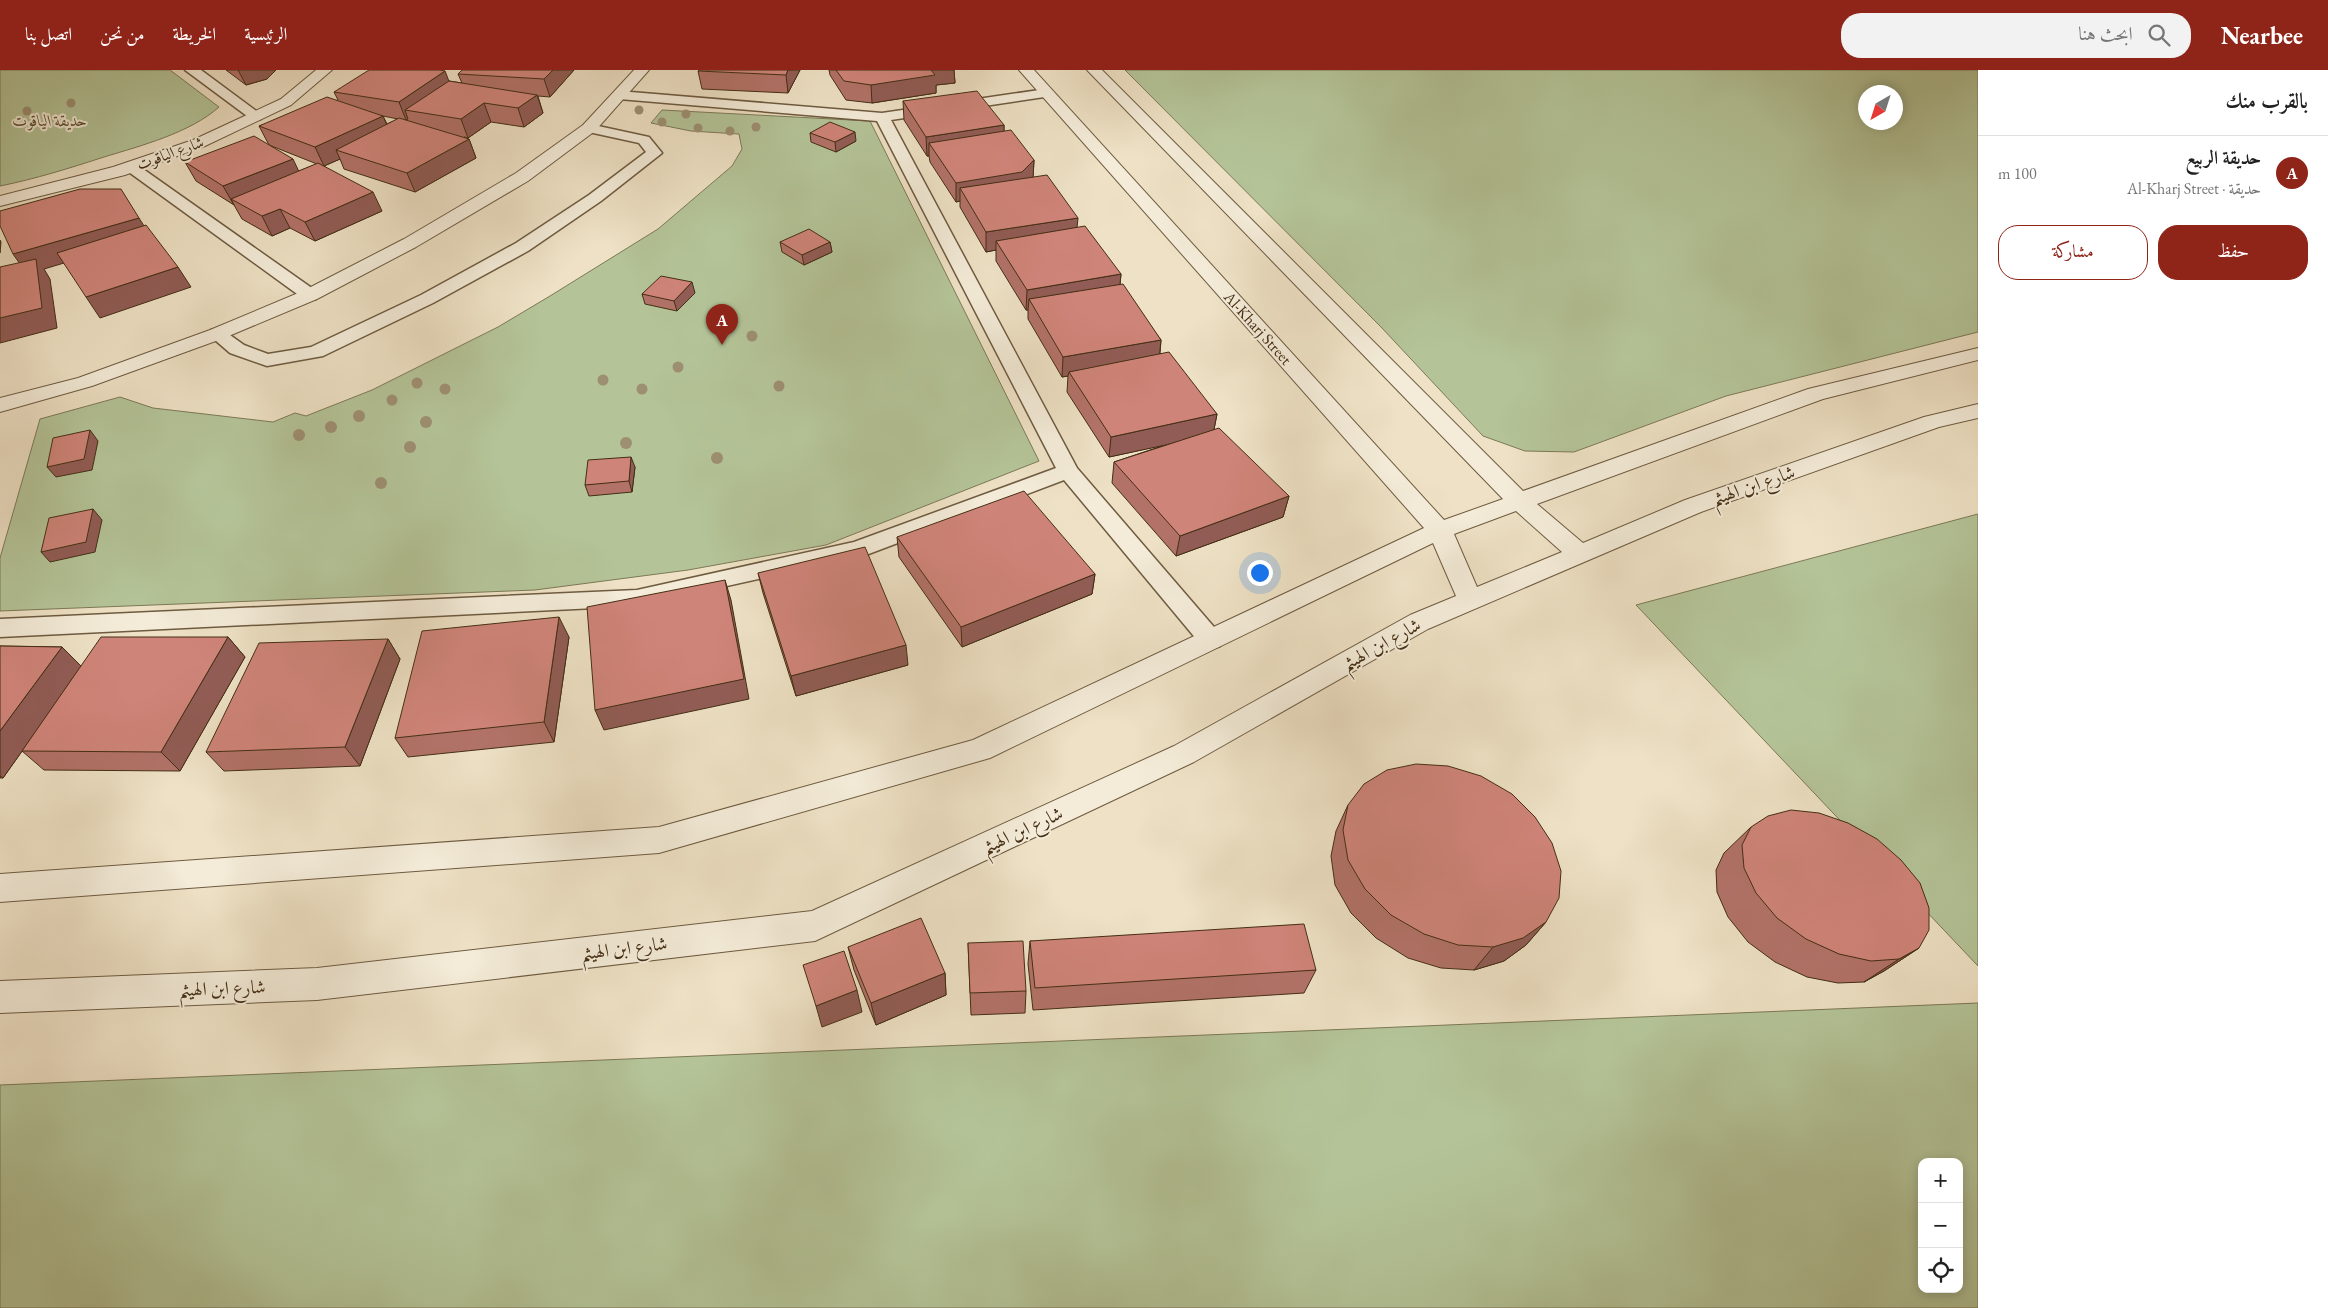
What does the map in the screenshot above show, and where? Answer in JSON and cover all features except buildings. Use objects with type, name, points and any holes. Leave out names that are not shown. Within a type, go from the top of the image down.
[{"type":"street","name":"شارع الياقوت","points":[[0,202],[131,167],[199,144],[286,102],[325,70]]},
{"type":"street","points":[[0,404],[84,382],[217,334],[310,295],[410,243],[522,177],[589,128],[642,70]]},
{"type":"street","name":"Al-Kharj Street","points":[[1026,70],[1440,530],[1470,600]]},
{"type":"street","points":[[1094,70],[1519,502],[1580,554]]},
{"type":"street","points":[[0,888],[659,840],[980,750],[1440,530],[1816,394],[1978,354]]},
{"type":"street","name":"شارع ابن الهيثم","points":[[0,997],[317,984],[815,926],[1184,754],[1419,622],[1693,506],[1932,422],[1978,411]]},
{"type":"lane","points":[[192,70],[256,116]]},
{"type":"lane","points":[[619,95],[882,117],[1046,93]]},
{"type":"lane","points":[[882,117],[1068,471],[1212,640]]},
{"type":"lane","points":[[217,334],[237,349],[268,360],[316,352],[427,299],[522,248],[595,198],[655,152],[644,140],[589,128]]},
{"type":"lane","points":[[131,167],[310,295]]},
{"type":"lane","points":[[0,628],[637,598],[858,549],[1068,471]]},
{"type":"green space","name":"حديقة الياقوت","points":[[0,70],[170,70],[219,107],[194,124],[164,138],[52,173],[0,186]]},
{"type":"green space","points":[[1125,70],[1978,70],[1978,332],[1726,396],[1574,452],[1525,451],[1483,436],[1381,327]]},
{"type":"green space","points":[[662,110],[870,121],[1039,461],[826,545],[688,570],[535,590],[0,611],[0,558],[40,419],[120,397],[153,408],[273,422],[295,413],[306,416],[372,390],[498,327],[658,229],[732,166],[742,149],[739,134],[691,131],[651,123]]},
{"type":"green space","points":[[1978,514],[1978,966],[1636,605]]},
{"type":"green space","points":[[1978,1003],[1978,1308],[0,1308],[0,1085]]},
{"type":"place","name":"حديقة الربيع","points":[[722,345]]}]
